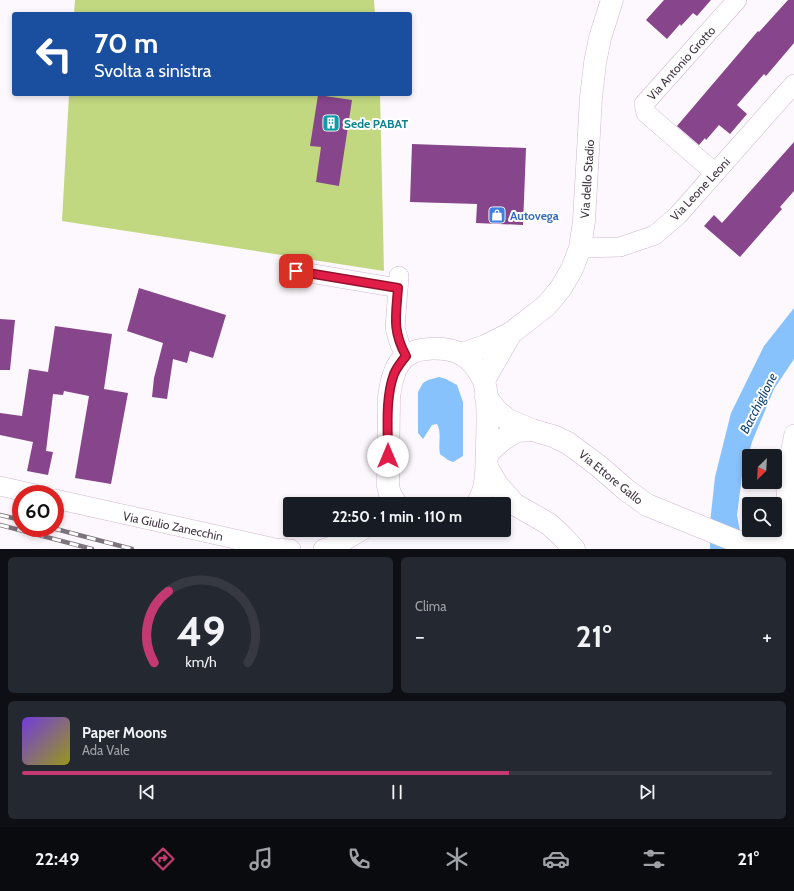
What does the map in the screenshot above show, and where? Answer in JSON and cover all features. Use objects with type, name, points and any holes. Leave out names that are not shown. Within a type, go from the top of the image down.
[{"type":"main road","name":"Via dello Stadio","points":[[462,354],[485,346],[511,333],[546,306],[556,294],[572,269],[580,248],[585,214],[592,88],[600,38],[612,0]]},
{"type":"main road","name":"Via dello Stadio","points":[[485,389],[511,333]]},
{"type":"main road","points":[[389,497],[389,397],[394,373],[406,356],[422,350],[431,348],[447,349],[462,354]]},
{"type":"main road","name":"Via Ettore Gallo","points":[[462,354],[476,368],[496,410],[508,420],[568,443],[625,489],[648,505],[672,516],[748,545],[792,543]]},
{"type":"main road","points":[[481,497],[484,491],[487,461],[487,408],[485,389]]},
{"type":"main road","name":"Via Ettore Gallo","points":[[487,461],[502,440],[516,431],[532,430]]},
{"type":"main road","points":[[487,461],[496,482],[505,497]]},
{"type":"main road","points":[[511,505],[549,524],[574,549]]},
{"type":"street","name":"Via Antonio Grotto","points":[[715,173],[646,113],[644,104],[738,0]]},
{"type":"street","name":"Via Leone Leoni","points":[[580,248],[620,247],[655,235],[678,215],[794,84]]},
{"type":"street","points":[[296,271],[398,282],[395,328],[400,345],[406,356]]},
{"type":"street","points":[[792,543],[785,477],[794,434]]},
{"type":"street","points":[[0,486],[12,489]]},
{"type":"street","name":"Via Giulio Zanecchin","points":[[64,501],[275,548],[291,549]]},
{"type":"street","points":[[323,549],[343,542],[351,537]]},
{"type":"green space","points":[[75,0],[374,0],[375,12],[74,12]]},
{"type":"green space","points":[[69,96],[380,96],[384,271],[62,221]]},
{"type":"water","name":"Bacchiglione","points":[[794,308],[794,359],[774,389],[750,449],[742,449],[742,476],[737,515],[743,549],[710,549],[710,523],[715,477],[731,413],[764,346]]},
{"type":"water","points":[[439,377],[457,385],[463,402],[463,456],[453,462],[440,454],[439,431],[437,424],[432,425],[423,439],[418,433],[418,392],[423,383]]},
{"type":"building","points":[[664,0],[711,0],[697,16],[693,13],[681,26],[680,24],[667,39],[646,20]]},
{"type":"building","points":[[788,0],[794,0],[794,43],[766,76],[764,74],[737,105],[747,114],[730,134],[719,125],[706,140],[705,138],[699,145],[677,126],[758,31],[759,32]]},
{"type":"building","name":"Sede PABAT","points":[[318,96],[352,100],[339,186],[316,182],[321,147],[310,146]]},
{"type":"building","points":[[794,142],[794,191],[780,207],[782,209],[740,257],[704,226],[714,215],[722,223]]},
{"type":"building","points":[[412,144],[526,148],[523,225],[476,223],[477,204],[410,202]]},
{"type":"building","points":[[139,288],[226,315],[213,358],[190,351],[187,363],[173,359],[167,399],[152,397],[154,378],[163,343],[127,331]]},
{"type":"building","points":[[0,319],[15,320],[10,370],[0,370]]},
{"type":"building","points":[[55,326],[112,334],[104,389],[128,393],[111,484],[75,478],[89,396],[64,391],[63,395],[53,394],[46,451],[53,452],[48,475],[27,471],[33,442],[0,435],[0,413],[22,416],[29,369],[48,372]]},
{"type":"railway","points":[[0,515],[12,518]]},
{"type":"railway","points":[[0,525],[92,549]]},
{"type":"railway","points":[[64,531],[132,549]]},
{"type":"place","name":"Sede PABAT","points":[[331,123]]},
{"type":"place","name":"Autovega","points":[[497,215]]},
{"type":"route","points":[[296,271],[398,288],[395,328],[400,345],[406,356],[397,367],[391,383],[389,397],[388,456]]}]
